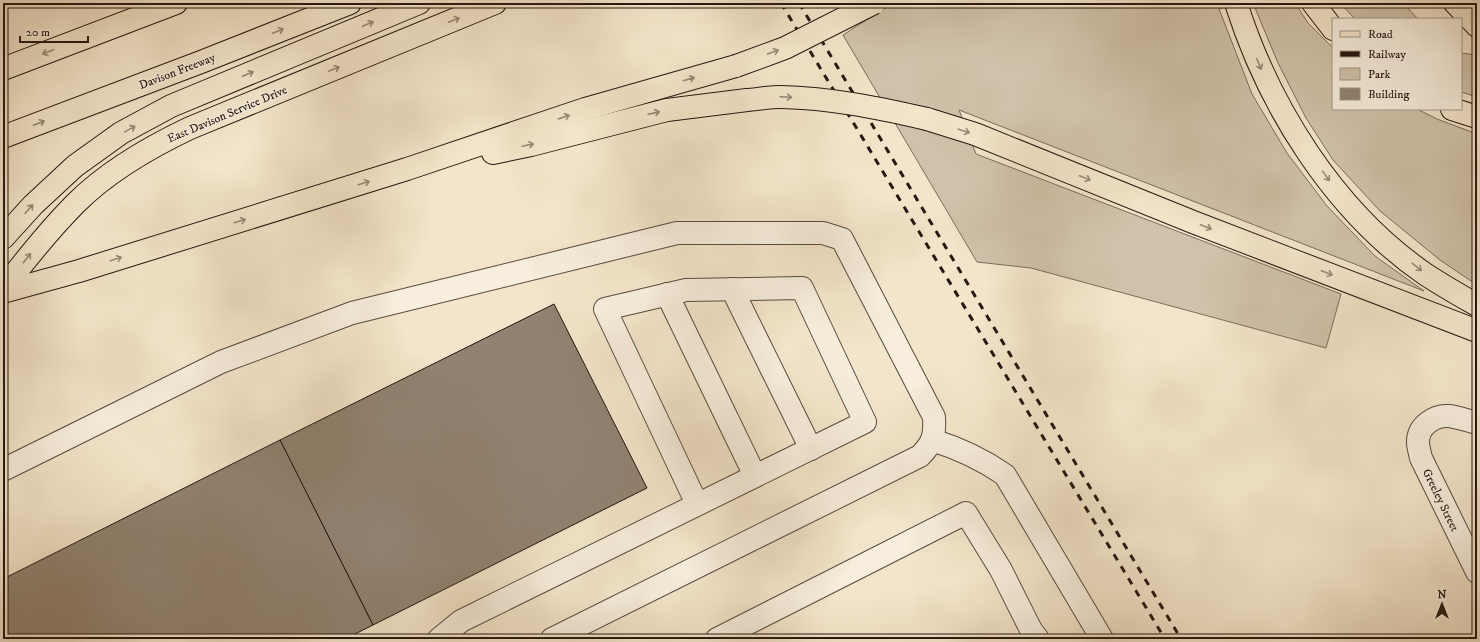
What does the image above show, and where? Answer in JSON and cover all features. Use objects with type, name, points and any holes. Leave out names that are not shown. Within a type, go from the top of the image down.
[{"type":"main road","points":[[3,69],[176,3]]},
{"type":"main road","name":"Davison Freeway","points":[[3,137],[201,62],[350,3]]},
{"type":"main road","points":[[3,238],[33,205],[75,166],[121,133],[171,106],[419,3]]},
{"type":"main road","name":"East Davison Service Drive","points":[[3,289],[42,239],[77,202],[117,169],[162,142],[190,128],[495,3]]},
{"type":"main road","points":[[3,292],[79,271],[408,169],[585,109],[736,66],[785,48],[874,3]]},
{"type":"main road","points":[[1236,3],[1244,29],[1272,92],[1292,128],[1328,179],[1367,224],[1391,246],[1425,273],[1477,305]]},
{"type":"main road","points":[[1313,3],[1332,28]]},
{"type":"main road","points":[[1455,3],[1477,26]]},
{"type":"main road","points":[[408,169],[531,145],[667,110],[779,97],[819,99],[870,106],[927,119],[975,134],[1201,225],[1477,331]]},
{"type":"main road","points":[[1455,110],[1477,117]]},
{"type":"street","points":[[3,470],[221,362],[352,313],[677,234],[823,233],[842,239],[934,417],[935,431],[929,447],[920,456],[552,639]]},
{"type":"street","points":[[439,639],[461,621],[864,422],[802,288],[686,290],[604,309],[697,504]]},
{"type":"street","points":[[732,289],[811,448]]},
{"type":"street","points":[[668,294],[755,476]]},
{"type":"street","name":"Greeley Street","points":[[1477,423],[1448,416],[1438,417],[1424,426],[1420,432],[1418,442],[1421,458],[1477,572]]},
{"type":"street","points":[[932,440],[951,446],[988,463],[1005,475],[1102,639]]},
{"type":"street","points":[[717,639],[966,513],[1001,570],[1031,630],[1038,639]]},
{"type":"green space","points":[[893,3],[1236,3],[1219,9],[1252,94],[1287,153],[1327,206],[1375,256],[1424,291],[959,110],[976,154],[1341,294],[1326,348],[1031,268],[977,262],[843,35]]},
{"type":"green space","points":[[1253,3],[1295,3],[1308,23],[1332,47],[1332,110],[1419,110],[1437,119],[1477,134],[1477,285],[1440,260],[1380,211],[1333,160],[1306,118],[1278,63]]},
{"type":"green space","points":[[1340,3],[1403,3],[1417,18],[1354,18]]},
{"type":"green space","points":[[1462,53],[1477,55],[1477,97],[1462,92]]},
{"type":"building","points":[[554,304],[647,488],[373,625],[280,440]]},
{"type":"building","points":[[280,440],[373,625],[345,639],[3,639],[3,579]]},
{"type":"railway","points":[[781,3],[1165,639]]},
{"type":"railway","points":[[799,3],[1181,639]]}]
